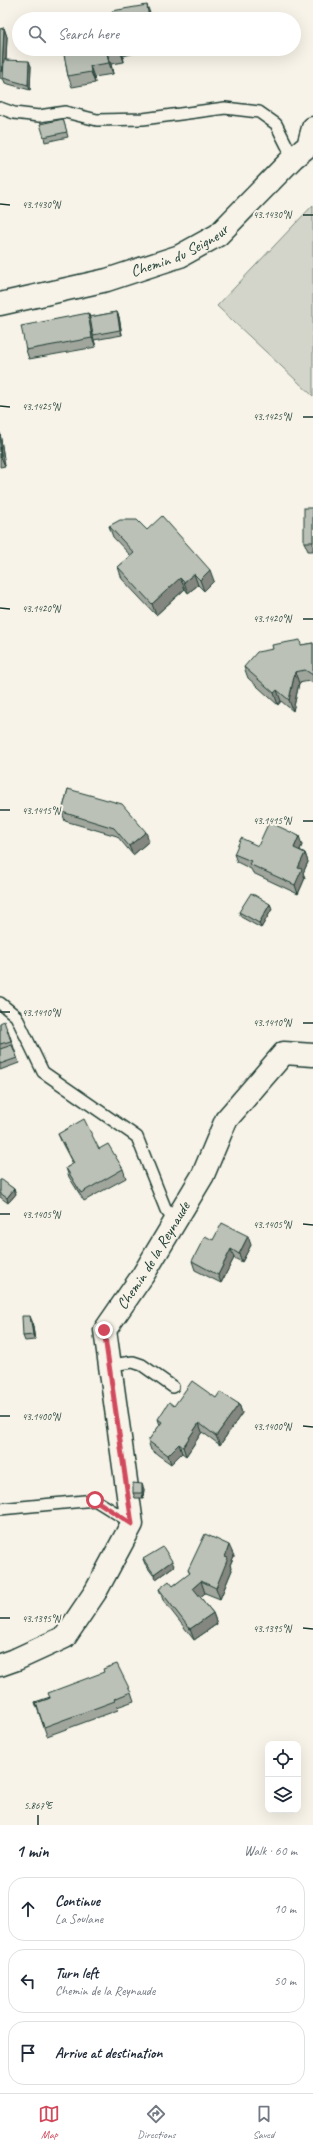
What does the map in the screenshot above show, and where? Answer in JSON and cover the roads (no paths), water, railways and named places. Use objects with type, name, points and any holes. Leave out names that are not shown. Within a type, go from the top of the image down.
[{"type":"street","name":"Chemin du Seigneur","points":[[0,304],[107,280],[180,256],[218,235],[307,146]]},
{"type":"street","name":"Chemin de la Reynaude","points":[[132,1524],[104,1330],[143,1275],[203,1175],[226,1120],[284,1053],[313,1055]]},
{"type":"street","points":[[0,1665],[17,1659],[65,1637],[96,1591],[132,1524]]},
{"type":"lane","points":[[0,108],[14,113],[39,116],[65,112],[96,120],[143,119],[225,108],[259,112],[307,146]]},
{"type":"lane","points":[[0,1003],[16,1016],[43,1072],[137,1138],[166,1210],[175,1221]]},
{"type":"lane","points":[[110,1365],[133,1362],[142,1365],[173,1387]]},
{"type":"lane","points":[[0,1510],[95,1500],[132,1524]]}]
